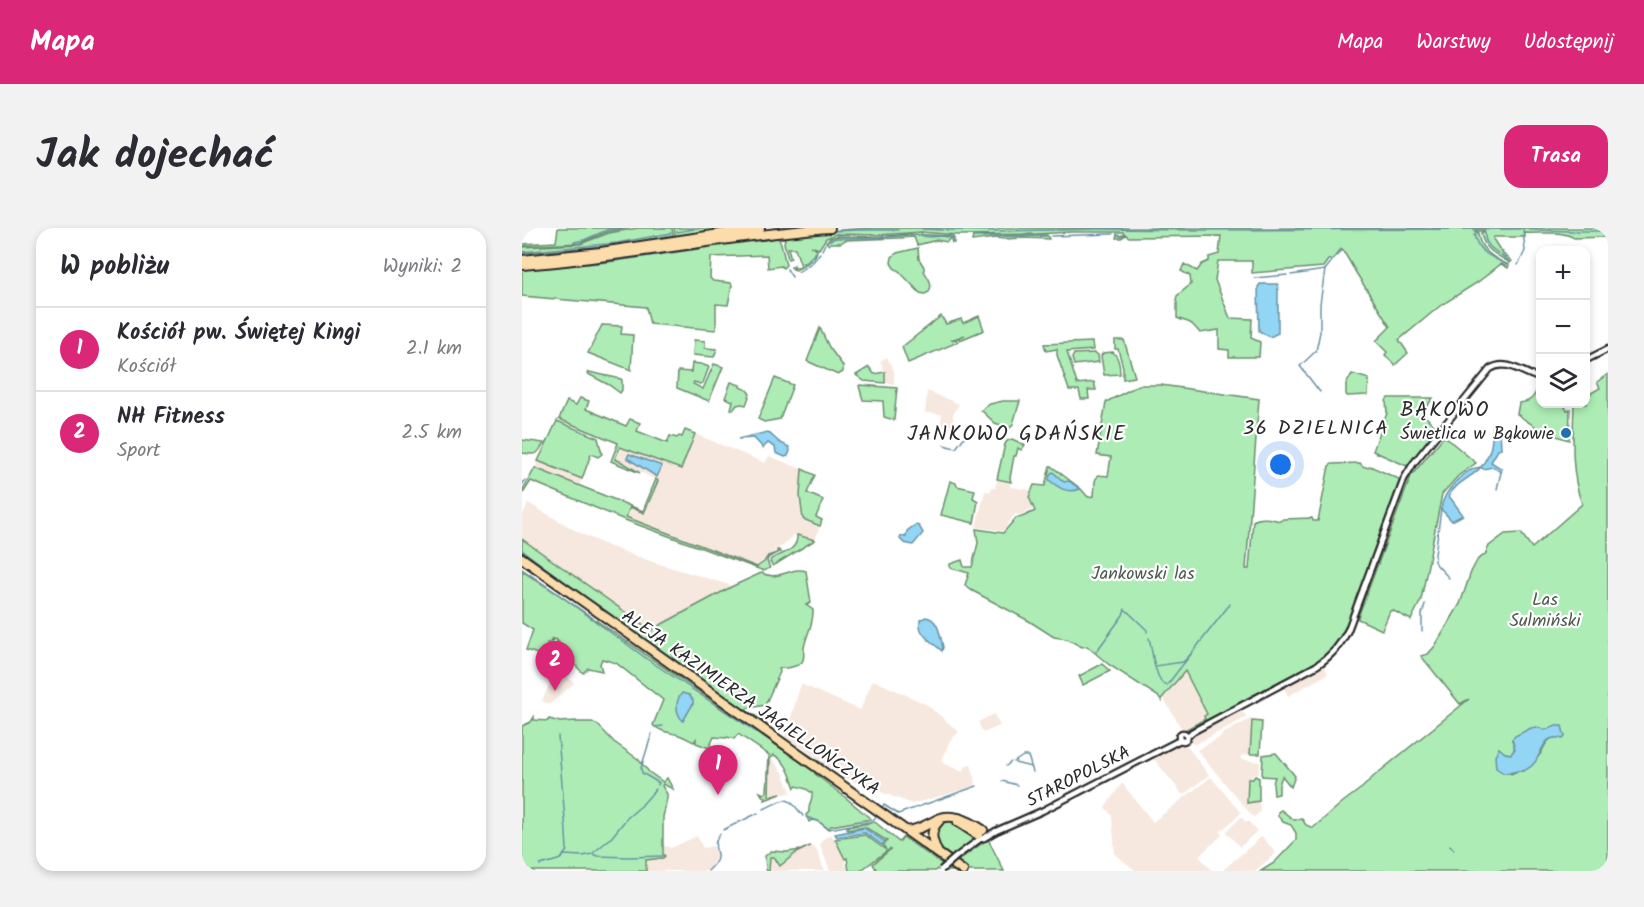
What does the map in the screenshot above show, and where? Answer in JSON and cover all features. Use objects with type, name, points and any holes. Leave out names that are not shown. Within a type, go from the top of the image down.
[{"type":"highway","points":[[524,262],[588,250],[601,252],[760,228]]},
{"type":"highway","points":[[524,262],[595,259],[769,233],[830,228]]},
{"type":"highway","name":"ALEJA KAZIMIERZA JAGIELLOŃCZYKA","points":[[522,558],[963,871]]},
{"type":"highway","name":"ALEJA KAZIMIERZA JAGIELLOŃCZYKA","points":[[522,563],[957,871]]},
{"type":"highway","points":[[906,831],[918,830],[941,817],[950,816],[972,824],[983,834]]},
{"type":"highway","points":[[937,853],[932,840],[932,832],[935,824],[942,819],[956,820],[983,834]]},
{"type":"main road","points":[[1590,358],[1608,349]]},
{"type":"main road","name":"STAROPOLSKA","points":[[941,871],[983,834],[996,831],[1042,811],[1179,739],[1185,741],[1186,735],[1316,666],[1341,642],[1348,630],[1404,479],[1413,464],[1490,369],[1504,364],[1536,376]]},
{"type":"shaded area","points":[[887,357],[894,371],[894,384],[885,383],[885,372],[880,361]]},
{"type":"shaded area","points":[[927,391],[959,404],[953,414],[954,429],[940,427],[942,414],[925,413]]},
{"type":"shaded area","points":[[695,434],[765,463],[769,456],[802,469],[800,496],[803,519],[820,526],[815,540],[794,535],[783,546],[774,550],[777,553],[769,555],[757,567],[626,517],[630,507],[644,512],[658,481],[615,459],[620,447],[681,469]]},
{"type":"shaded area","points":[[538,461],[582,479],[579,485],[535,468]]},
{"type":"shaded area","points":[[997,480],[1010,483],[1010,487],[1031,490],[1028,497],[1034,509],[1019,515],[1015,514],[1003,531],[976,527],[985,491],[990,492],[992,488],[995,488]]},
{"type":"shaded area","points":[[528,503],[580,533],[608,546],[733,586],[651,630],[522,539],[522,517]]},
{"type":"shaded area","points":[[561,658],[575,666],[566,675],[574,683],[549,704],[542,701]]},
{"type":"shaded area","points":[[1324,666],[1328,674],[1288,696],[1284,688]]},
{"type":"shaded area","points":[[1185,671],[1207,714],[1206,719],[1185,730],[1182,729],[1163,698]]},
{"type":"shaded area","points":[[873,680],[926,704],[959,732],[950,740],[941,762],[963,772],[965,767],[971,764],[976,783],[973,787],[912,804],[842,777],[785,737],[801,684],[860,710]]},
{"type":"shaded area","points":[[1241,710],[1247,717],[1196,744],[1190,741],[1191,737]]},
{"type":"shaded area","points":[[994,714],[1000,726],[983,733],[978,722]]},
{"type":"shaded area","points":[[1252,718],[1250,754],[1241,756],[1240,759],[1260,762],[1259,774],[1253,774],[1248,803],[1259,801],[1260,812],[1254,817],[1197,750]]},
{"type":"shaded area","points":[[1184,744],[1209,775],[1183,795],[1153,758],[1176,745]]},
{"type":"shaded area","points":[[771,757],[784,774],[791,793],[769,796]]},
{"type":"shaded area","points":[[1211,777],[1241,813],[1199,856],[1212,871],[1136,871],[1115,854],[1112,816],[1105,807],[1122,783],[1153,822]]},
{"type":"shaded area","points":[[1241,817],[1257,831],[1240,847],[1226,832]]},
{"type":"shaded area","points":[[831,834],[842,852],[848,871],[830,871],[820,845],[822,840]]},
{"type":"shaded area","points":[[697,836],[703,848],[713,846],[717,854],[715,862],[707,871],[646,871],[646,860],[662,858],[663,845],[671,848]]},
{"type":"shaded area","points":[[1261,837],[1276,853],[1255,871],[1222,871]]},
{"type":"shaded area","points":[[810,846],[816,849],[825,871],[769,871],[770,857],[774,856],[780,865]]},
{"type":"green space","points":[[558,228],[628,228],[607,232],[580,243],[522,246],[522,244],[556,242]]},
{"type":"green space","points":[[638,228],[672,228],[673,235],[620,245],[522,253],[522,247],[580,244],[609,233]]},
{"type":"green space","points":[[674,228],[730,228],[678,236],[675,235]]},
{"type":"green space","points":[[873,228],[1608,228],[1608,237],[1574,238],[1563,234],[1525,233],[1525,237],[1494,237],[1502,253],[1512,261],[1510,263],[1488,247],[1482,239],[1481,233],[1485,231],[1474,231],[1478,233],[1484,249],[1493,257],[1509,265],[1508,268],[1501,264],[1440,306],[1399,340],[1408,353],[1395,365],[1376,341],[1390,327],[1341,249],[1323,267],[1252,273],[1252,261],[1218,261],[1215,280],[1230,318],[1252,319],[1251,338],[1260,342],[1259,357],[1229,357],[1229,350],[1219,349],[1219,330],[1200,333],[1191,324],[1177,318],[1177,296],[1191,284],[1190,276],[1181,271],[1184,264],[1197,271],[1202,264],[1209,261],[1209,257],[1219,254],[1221,236],[1129,237],[1126,235],[1116,238],[1117,234],[1120,236],[1125,234],[1123,232],[957,235],[921,232],[879,235],[836,234],[826,238],[819,249],[811,246],[817,250],[815,256],[796,270],[791,267],[801,266],[795,248],[788,248],[791,258],[788,259],[785,238],[778,238],[786,265],[783,268],[781,266],[768,268],[767,255],[711,257],[710,278],[713,281],[732,285],[728,305],[716,304],[716,330],[650,324],[646,307],[522,296],[522,269],[610,260],[785,235]]},
{"type":"green space","points":[[908,234],[952,236],[954,243],[949,239],[947,242],[937,240],[917,245],[914,237],[845,240],[829,245],[826,242],[837,236],[879,237]]},
{"type":"green space","points":[[1047,235],[1049,239],[996,238],[972,241],[973,236]]},
{"type":"green space","points":[[918,248],[919,259],[930,284],[929,292],[925,294],[920,293],[891,263],[892,257],[897,253]]},
{"type":"green space","points":[[941,316],[946,324],[961,319],[963,323],[979,316],[984,330],[960,340],[958,338],[965,335],[951,340],[956,339],[958,342],[908,363],[902,347]]},
{"type":"green space","points":[[602,325],[622,326],[621,334],[633,335],[631,370],[588,353]]},
{"type":"green space","points":[[820,328],[829,347],[843,366],[843,372],[838,375],[807,361]]},
{"type":"green space","points":[[694,340],[705,341],[705,348],[717,349],[714,357],[693,355]]},
{"type":"green space","points":[[1115,340],[1124,340],[1135,377],[1123,379],[1123,367],[1118,349],[1115,349]]},
{"type":"green space","points":[[1092,342],[1093,350],[1067,352],[1077,384],[1094,382],[1096,390],[1088,390],[1089,399],[1081,399],[1079,390],[1069,390],[1057,349],[1046,351],[1044,344]]},
{"type":"green space","points":[[1113,352],[1118,359],[1120,374],[1104,375],[1101,356],[1103,353]]},
{"type":"green space","points":[[1095,353],[1098,355],[1099,362],[1074,365],[1072,358],[1074,354]]},
{"type":"green space","points":[[692,363],[709,367],[703,383],[694,382],[693,384],[703,389],[714,364],[723,367],[709,401],[677,388],[678,371],[691,372]]},
{"type":"green space","points":[[869,367],[874,374],[885,372],[885,383],[864,381],[856,375]]},
{"type":"green space","points":[[589,372],[621,379],[622,390],[620,393],[588,374]]},
{"type":"green space","points":[[1352,374],[1369,379],[1368,395],[1347,396],[1346,384]]},
{"type":"green space","name":"Las Sulmiński","points":[[1608,374],[1608,871],[1261,871],[1274,863],[1296,840],[1296,833],[1291,825],[1283,822],[1278,812],[1281,810],[1294,820],[1302,819],[1306,825],[1313,828],[1469,699],[1460,704],[1421,656],[1428,654],[1435,646],[1460,604],[1478,559],[1485,555],[1489,546],[1505,534],[1521,533],[1532,548],[1582,504],[1574,467],[1574,408],[1590,408],[1590,394],[1600,388],[1597,382]],"holes":[[[1552,727],[1557,737],[1553,738],[1523,771],[1511,774],[1505,753],[1511,754],[1514,751],[1512,740]]]},
{"type":"green space","points":[[775,378],[793,385],[780,419],[764,422],[758,419]]},
{"type":"green space","points":[[731,382],[740,385],[750,394],[746,405],[737,405],[733,410],[731,409],[733,401],[725,398]]},
{"type":"green space","points":[[860,385],[897,388],[894,420],[884,417],[883,401],[863,400]]},
{"type":"green space","name":"Jankowski las","points":[[1139,385],[1161,385],[1259,399],[1246,569],[1249,569],[1253,521],[1256,519],[1280,521],[1312,518],[1313,521],[1318,521],[1329,466],[1332,464],[1360,463],[1364,467],[1370,466],[1399,479],[1400,483],[1346,627],[1332,649],[1317,662],[1188,730],[1185,730],[1205,719],[1204,716],[1207,714],[1185,671],[1162,698],[1162,701],[1108,664],[1087,646],[1082,647],[1067,639],[1054,637],[971,590],[965,585],[969,573],[950,568],[950,564],[962,560],[964,567],[972,567],[978,543],[976,529],[1003,533],[1016,518],[1035,511],[1029,497],[1034,485],[1045,486],[1050,466],[1088,497],[1094,496],[1095,481],[1098,475],[1108,476],[1111,457],[1097,455],[1106,402]]},
{"type":"green space","points":[[1536,392],[1536,408],[1570,409],[1569,440],[1542,430],[1517,414],[1519,403],[1533,397]]},
{"type":"green space","points":[[580,398],[589,401],[586,409],[626,426],[630,419],[640,423],[637,431],[667,443],[670,436],[682,437],[685,430],[695,434],[681,469],[620,447],[615,459],[640,473],[611,461],[618,443],[559,419],[567,401],[576,405]]},
{"type":"green space","points":[[1388,398],[1433,398],[1422,413],[1437,428],[1407,466],[1373,451],[1387,413]]},
{"type":"green space","points":[[1020,401],[1010,428],[995,423],[981,410],[990,404]]},
{"type":"green space","points":[[557,421],[598,438],[602,454],[598,457],[591,454],[582,479],[538,461]]},
{"type":"green space","points":[[1444,436],[1476,463],[1458,476],[1442,494],[1421,600],[1411,620],[1392,610],[1382,630],[1358,617],[1411,476]]},
{"type":"green space","points":[[1012,439],[1025,445],[1021,450],[1018,448],[1014,456],[1011,482],[997,479],[1005,444]]},
{"type":"green space","points":[[522,440],[544,443],[538,452],[527,454],[522,453]]},
{"type":"green space","points":[[535,468],[643,511],[656,479],[658,481],[644,513],[630,507],[626,517],[757,567],[768,556],[777,553],[777,550],[780,552],[769,557],[767,561],[770,568],[764,571],[625,520],[531,481],[522,495]]},
{"type":"green space","points":[[802,469],[815,475],[807,493],[823,500],[816,517],[822,520],[820,526],[803,519],[800,496]]},
{"type":"green space","points":[[950,481],[956,483],[957,486],[975,490],[973,498],[978,501],[974,523],[941,515]]},
{"type":"green space","points":[[797,535],[815,540],[773,566],[771,559],[792,548]]},
{"type":"green space","points":[[522,539],[651,630],[759,574],[773,576],[795,570],[806,571],[811,603],[806,605],[813,610],[813,615],[803,660],[800,664],[788,668],[779,668],[780,672],[765,705],[744,709],[823,764],[820,767],[599,610],[522,552]]},
{"type":"green space","points":[[522,569],[815,772],[871,819],[831,826],[828,829],[818,821],[809,822],[806,815],[809,812],[812,793],[797,786],[795,788],[788,769],[774,755],[770,759],[769,796],[781,794],[765,800],[766,797],[763,797],[760,792],[764,794],[767,791],[769,755],[738,734],[734,739],[714,737],[709,748],[696,743],[696,739],[694,742],[680,735],[663,731],[653,725],[663,700],[616,663],[602,659],[600,664],[602,671],[588,668],[583,673],[569,659],[568,661],[560,657],[555,668],[555,664],[551,661],[559,642],[556,643],[557,640],[554,639],[552,643],[552,638],[550,643],[547,643],[550,646],[546,657],[526,650],[533,630],[522,623]]},
{"type":"green space","points":[[1102,664],[1110,671],[1083,685],[1079,676]]},
{"type":"green space","points":[[534,717],[534,720],[592,722],[638,759],[649,772],[663,782],[667,778],[673,789],[663,784],[662,786],[667,794],[663,817],[663,854],[665,856],[663,858],[646,860],[646,871],[522,871],[522,726],[531,722]]},
{"type":"green space","points":[[1252,721],[1262,722],[1260,754],[1250,754]]},
{"type":"green space","points":[[1276,753],[1295,776],[1291,787],[1282,776],[1279,794],[1274,795],[1275,777],[1262,776],[1263,755]]},
{"type":"green space","points":[[1255,776],[1259,778],[1259,801],[1247,803],[1248,779],[1253,779]]},
{"type":"green space","points":[[942,820],[955,821],[976,837],[974,842],[951,859],[938,848],[933,837]]},
{"type":"green space","points":[[875,822],[899,842],[903,837],[952,871],[937,869],[935,871],[877,871],[873,864],[891,849],[860,871],[849,871],[847,858],[845,859],[835,839],[865,835],[886,850],[883,845],[887,841],[865,827],[847,830],[847,827]]},
{"type":"green space","points":[[988,839],[1004,871],[967,871],[955,863]]},
{"type":"green space","points":[[810,846],[796,853],[780,866],[774,857],[770,857],[769,871],[766,871],[765,856],[771,851],[787,852]]},
{"type":"water","points":[[1260,284],[1278,284],[1278,333],[1270,337],[1259,331],[1258,287]]},
{"type":"water","points":[[1498,423],[1501,449],[1491,462],[1502,469],[1501,472],[1493,467],[1483,469],[1481,467],[1491,447],[1493,424]]},
{"type":"water","points":[[768,432],[789,447],[788,456],[776,453],[775,447],[768,443],[763,448],[754,438],[738,439]]},
{"type":"water","points":[[629,454],[662,466],[657,477],[627,458]]},
{"type":"water","points":[[1481,467],[1455,487],[1449,496],[1463,515],[1452,521],[1441,509],[1446,495],[1461,476],[1474,468]]},
{"type":"water","points":[[1053,472],[1064,482],[1069,481],[1080,489],[1067,490],[1056,485],[1049,480]]},
{"type":"water","points":[[915,525],[919,526],[923,533],[913,545],[904,543],[900,539],[901,536],[906,537],[907,531]]},
{"type":"water","points":[[926,617],[936,624],[940,633],[942,651],[923,634],[920,620]]},
{"type":"water","points":[[682,693],[689,695],[693,700],[683,721],[678,714],[677,707]]},
{"type":"water","points":[[1562,726],[1565,737],[1550,739],[1527,769],[1507,773],[1496,768],[1495,756],[1499,748],[1511,754],[1515,749],[1512,739],[1515,736],[1531,728],[1537,727],[1545,730]]},
{"type":"water","points":[[864,828],[885,842],[882,845],[865,833],[837,837],[835,834]]},
{"type":"waterway","points":[[574,242],[607,230],[621,228]]},
{"type":"waterway","points":[[677,232],[694,229]]},
{"type":"waterway","points":[[922,229],[943,230]]},
{"type":"waterway","points":[[1056,230],[1097,229]]},
{"type":"waterway","points":[[1098,229],[1199,230]]},
{"type":"waterway","points":[[1200,230],[1520,229]]},
{"type":"waterway","points":[[1518,265],[1525,251],[1523,229]]},
{"type":"waterway","points":[[832,231],[858,230]]},
{"type":"waterway","points":[[859,230],[898,230]]},
{"type":"waterway","points":[[946,230],[998,231]]},
{"type":"waterway","points":[[999,231],[1054,230]]},
{"type":"waterway","points":[[1529,230],[1574,231]]},
{"type":"waterway","points":[[1581,231],[1607,231]]},
{"type":"waterway","points":[[522,252],[617,243],[671,233]]},
{"type":"waterway","points":[[1485,233],[1487,242],[1498,253]]},
{"type":"waterway","points":[[1051,236],[1113,234]]},
{"type":"waterway","points":[[827,241],[836,238],[915,235],[953,238]]},
{"type":"waterway","points":[[1476,235],[1474,235],[1476,241],[1482,250],[1507,265]]},
{"type":"waterway","points":[[974,237],[1047,236]]},
{"type":"waterway","points":[[728,244],[746,241]]},
{"type":"waterway","points":[[822,250],[825,244]]},
{"type":"waterway","points":[[522,270],[608,262],[698,249]]},
{"type":"waterway","points":[[1291,275],[1325,270],[1343,250]]},
{"type":"waterway","points":[[805,263],[816,252]]},
{"type":"waterway","points":[[798,272],[813,262],[820,253]]},
{"type":"waterway","points":[[1501,255],[1509,261]]},
{"type":"waterway","points":[[787,269],[792,277]]},
{"type":"waterway","points":[[1320,392],[1300,366],[1316,351],[1320,332],[1320,304],[1325,270]]},
{"type":"waterway","points":[[1254,278],[1287,275]]},
{"type":"waterway","points":[[952,447],[956,448],[966,435]]},
{"type":"waterway","points":[[944,445],[951,447]]},
{"type":"waterway","points":[[1497,489],[1501,472]]},
{"type":"waterway","points":[[522,485],[525,480]]},
{"type":"waterway","points":[[1441,509],[1434,562],[1449,578]]},
{"type":"waterway","points":[[522,550],[603,611]]},
{"type":"waterway","points":[[522,571],[759,734]]},
{"type":"waterway","points":[[1167,685],[1230,604]]},
{"type":"waterway","points":[[1422,631],[1422,614],[1425,604]]},
{"type":"waterway","points":[[1096,652],[1125,609],[1147,632]]},
{"type":"waterway","points":[[1149,638],[1157,672],[1162,683],[1165,684]]},
{"type":"waterway","points":[[1155,666],[1183,662],[1191,654]]},
{"type":"waterway","points":[[654,727],[663,726]]},
{"type":"waterway","points":[[652,733],[641,768],[642,773],[659,783],[658,785]]},
{"type":"waterway","points":[[540,865],[562,858],[567,850],[558,736]]},
{"type":"waterway","points":[[1014,762],[1023,756],[1028,756],[1033,772]]},
{"type":"waterway","points":[[1006,766],[1011,762]]},
{"type":"waterway","points":[[1015,763],[1031,767]]},
{"type":"waterway","points":[[1002,781],[1017,785]]},
{"type":"waterway","points":[[882,807],[884,805],[898,814],[977,786]]},
{"type":"waterway","points":[[593,853],[611,838],[656,789]]},
{"type":"waterway","points":[[764,809],[786,800],[790,801],[803,816]]},
{"type":"waterway","points":[[723,830],[758,813]]},
{"type":"waterway","points":[[806,817],[818,821],[829,829],[872,821],[876,817]]},
{"type":"waterway","points":[[708,871],[717,859],[715,846],[720,834]]},
{"type":"waterway","points":[[1450,845],[1454,850]]},
{"type":"waterway","points":[[563,855],[663,856]]},
{"type":"waterway","points":[[522,871],[528,868]]},
{"type":"place","name":"Świetlica w Bąkowie","points":[[1566,433]]},
{"type":"place","name":"NH Fitness","points":[[555,691]]},
{"type":"place","name":"Kościół pw. Świętej Kingi","points":[[718,795]]},
{"type":"district","name":"BĄKOWO","points":[[1445,409]]},
{"type":"district","name":"36 DZIELNICA","points":[[1316,427]]},
{"type":"district","name":"JANKOWO GDAŃSKIE","points":[[1017,433]]}]
